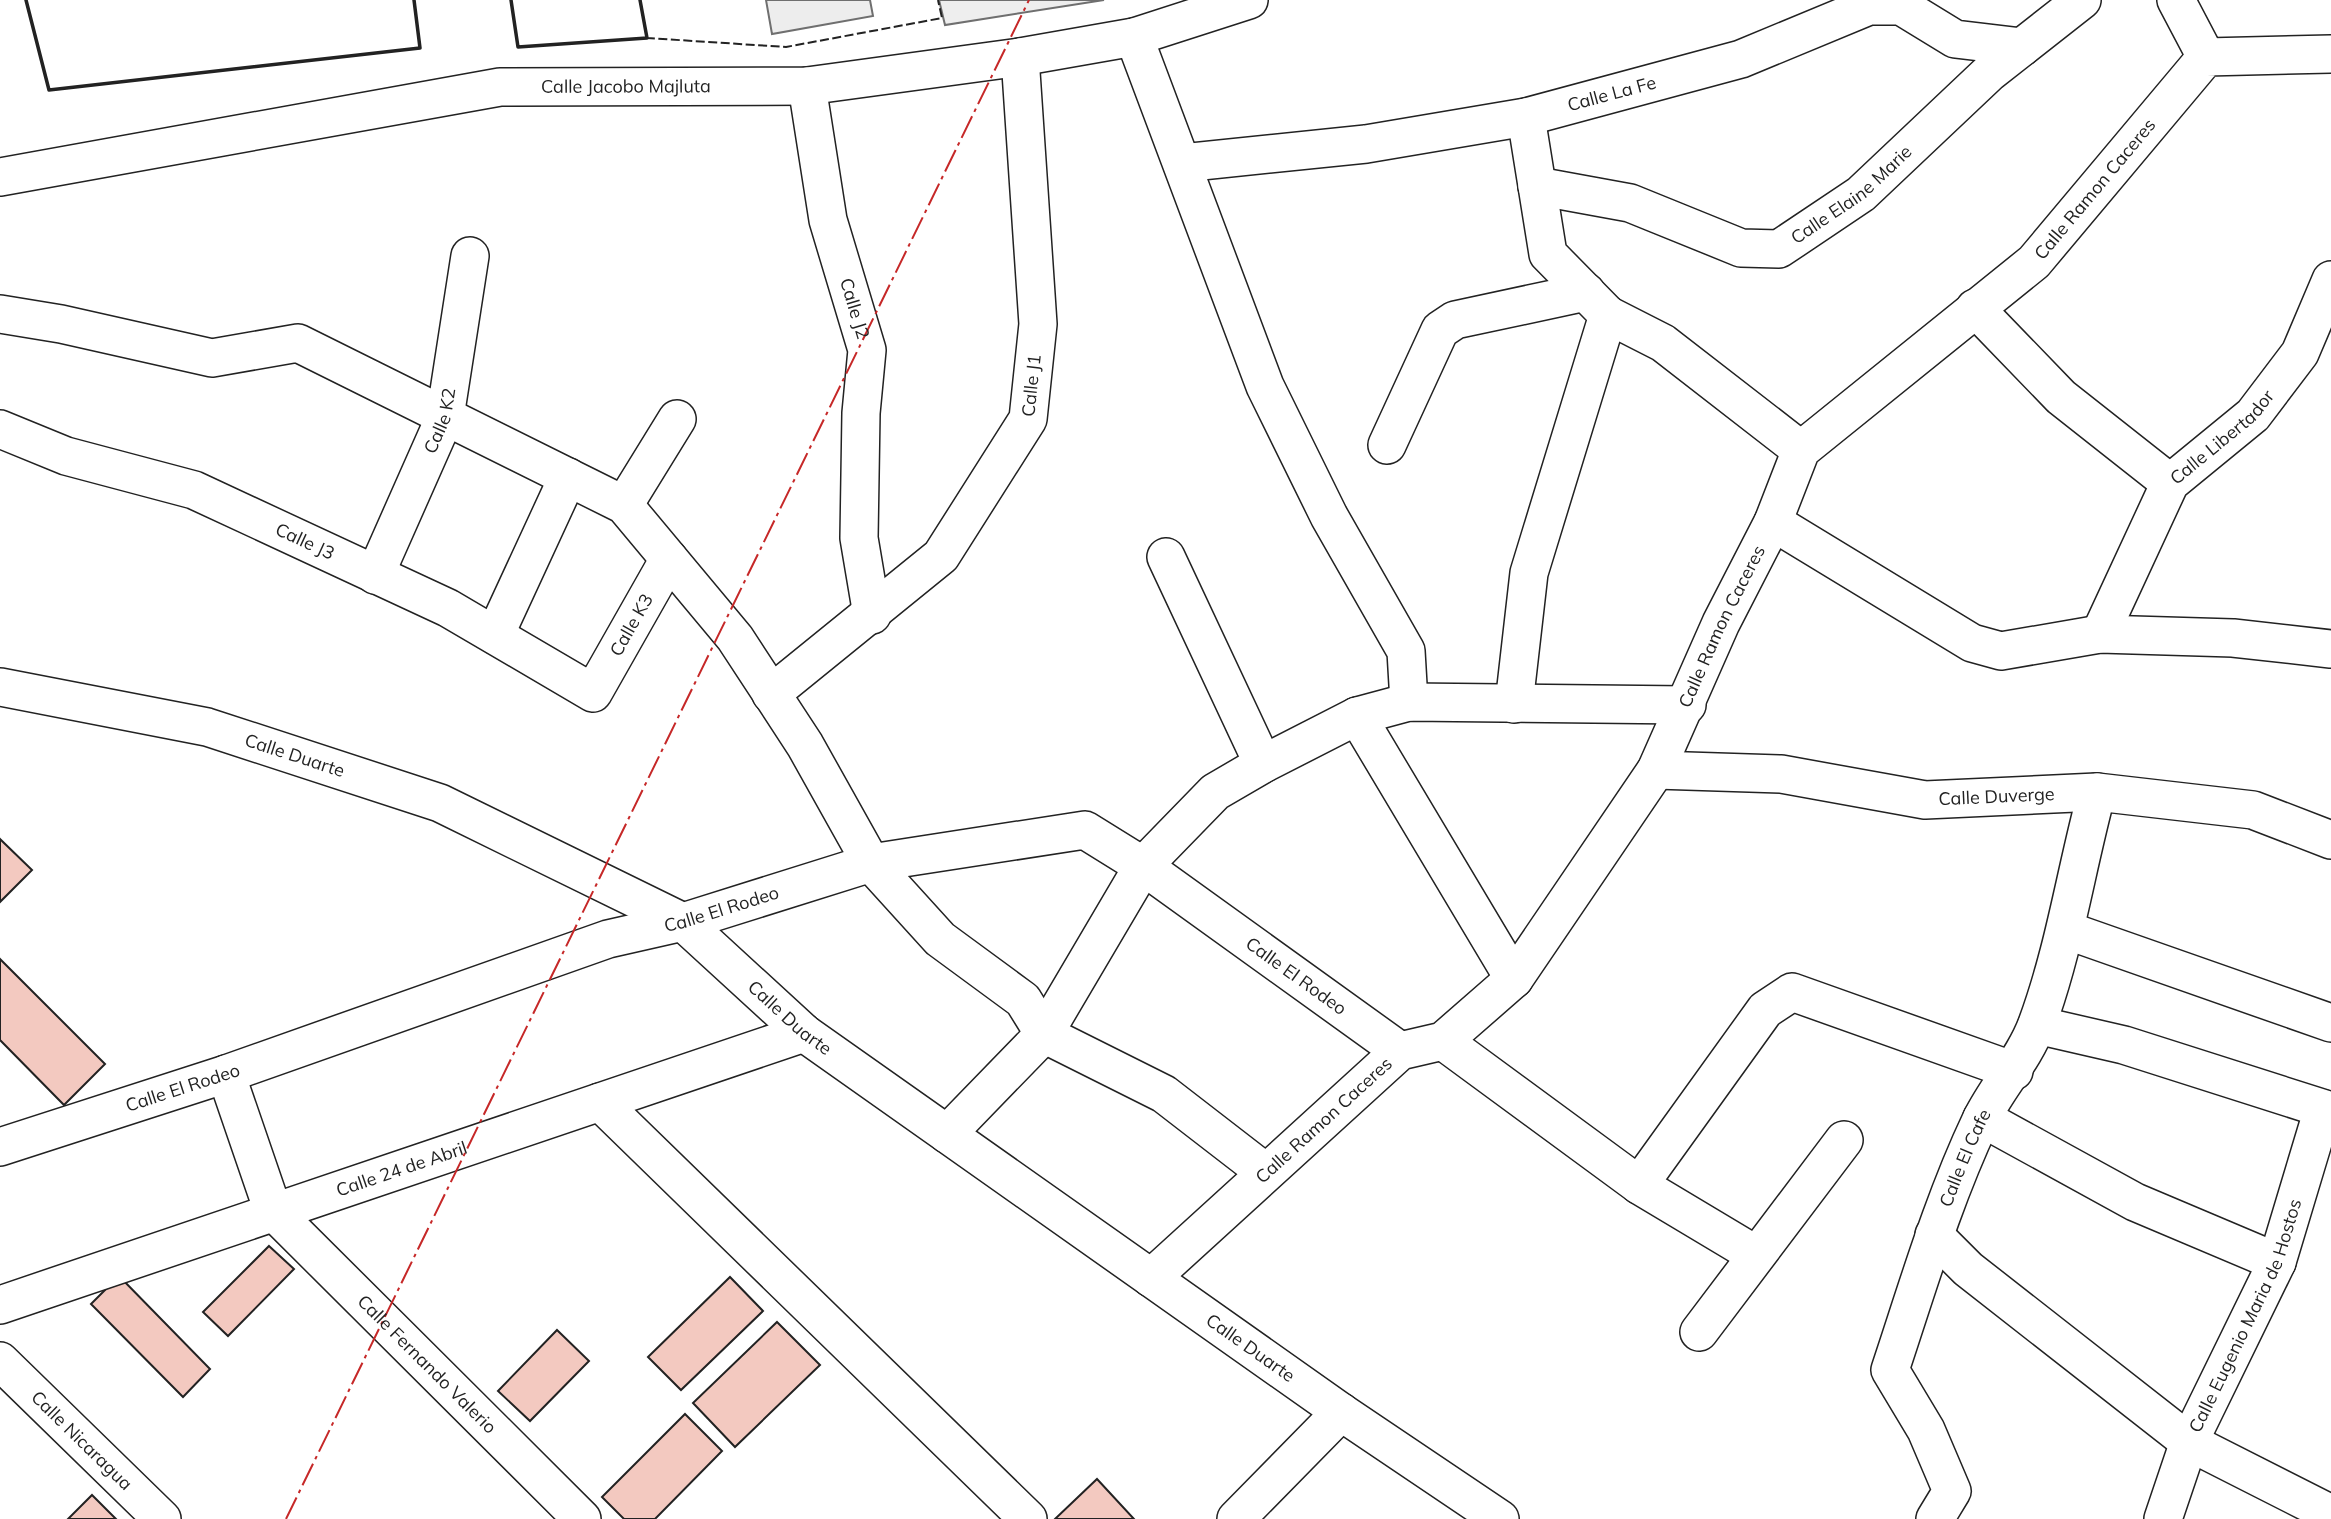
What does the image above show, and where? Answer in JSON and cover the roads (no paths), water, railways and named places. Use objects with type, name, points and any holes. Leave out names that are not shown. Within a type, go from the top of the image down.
[{"type":"street","name":"Calle Jacobo Majluta","points":[[0,177],[500,88],[807,86],[1020,57],[1134,37],[1249,0]]},
{"type":"street","name":"Calle Elaine Marie","points":[[1537,186],[1630,203],[1741,248],[1779,249],[1861,194],[1989,73],[2082,0]]},
{"type":"street","points":[[2176,0],[2206,57],[2331,54]]},
{"type":"street","name":"Calle La Fe","points":[[1182,163],[1366,144],[1506,117],[1526,117],[1741,59],[1869,6],[1898,3],[1955,39],[2022,47]]},
{"type":"street","points":[[1134,37],[1265,386],[1329,516],[1406,651],[1409,702]]},
{"type":"street","name":"Calle J1","points":[[771,694],[872,615],[941,556],[1028,419],[1038,324],[1020,57]]},
{"type":"street","name":"Calle Ramon Caceres","points":[[1151,1278],[1400,1051],[1443,1041],[1514,979],[1656,770],[1721,623],[1773,522],[1801,450],[2034,261],[2206,57]]},
{"type":"street","name":"Calle J2","points":[[807,86],[828,220],[867,350],[861,413],[859,538],[872,615]]},
{"type":"street","points":[[1526,117],[1548,254],[1597,304],[1663,343],[1801,450]]},
{"type":"street","name":"Calle K2","points":[[376,575],[445,416],[470,256]]},
{"type":"street","name":"Calle Libertador","points":[[2100,634],[2170,483],[2253,415],[2300,353],[2331,280]]},
{"type":"street","points":[[1387,445],[1440,330],[1455,320],[1597,304]]},
{"type":"street","points":[[1514,704],[1529,573],[1597,304]]},
{"type":"street","points":[[1975,308],[2061,397],[2170,483]]},
{"type":"street","points":[[0,314],[61,324],[212,358],[298,343],[624,505],[735,638],[805,746],[871,863],[940,939],[1023,1000],[1044,1034],[1164,1094],[1265,1172]]},
{"type":"street","points":[[624,505],[677,419]]},
{"type":"street","name":"Calle J3","points":[[0,429],[66,456],[194,490],[448,608],[593,693]]},
{"type":"street","points":[[495,635],[568,477]]},
{"type":"street","points":[[1773,522],[1972,643],[2001,651],[2100,634],[2233,638],[2331,649]]},
{"type":"street","points":[[1166,557],[1263,764]]},
{"type":"street","name":"Calle K3","points":[[593,693],[669,559]]},
{"type":"street","name":"Calle Duarte","points":[[0,687],[207,727],[440,803],[682,922],[804,1033],[1341,1412],[1500,1519]]},
{"type":"street","points":[[947,1134],[1044,1034],[1143,866],[1215,792],[1263,764],[1357,716],[1409,702],[1686,705]]},
{"type":"street","points":[[1357,716],[1514,979]]},
{"type":"street","name":"Calle Duverge","points":[[1656,770],[1781,774],[1924,800],[2097,792],[2253,810],[2331,840]]},
{"type":"street","name":"Calle El Cafe","points":[[1936,1519],[1952,1492],[1926,1430],[1890,1370],[1934,1236],[1982,1118],[2014,1071],[2037,1025],[2066,930],[2084,840],[2097,792]]},
{"type":"street","name":"Calle El Rodeo","points":[[0,1147],[226,1074],[608,939],[682,922],[871,863],[1085,830],[1143,866],[1400,1051]]},
{"type":"street","points":[[2066,930],[2331,1023]]},
{"type":"street","points":[[1639,1185],[1765,1010],[1792,992],[2014,1071]]},
{"type":"street","points":[[2037,1025],[2124,1045],[2327,1110]]},
{"type":"street","name":"Calle 24 de Abril","points":[[0,1304],[804,1033]]},
{"type":"street","points":[[1443,1041],[1639,1185],[1756,1255]]},
{"type":"street","points":[[226,1074],[272,1211]]},
{"type":"street","points":[[600,1102],[1028,1519]]},
{"type":"street","name":"Calle Eugenio Maria de Hostos","points":[[2163,1519],[2189,1442],[2277,1262],[2327,1110]]},
{"type":"street","points":[[1982,1118],[2135,1202],[2277,1262]]},
{"type":"street","points":[[1699,1332],[1844,1140]]},
{"type":"street","name":"Calle Fernando Valerio","points":[[272,1211],[582,1519]]},
{"type":"street","points":[[1934,1236],[1968,1269],[2189,1442],[2324,1506]]},
{"type":"street","name":"Calle Nicaragua","points":[[0,1361],[162,1519]]},
{"type":"street","points":[[1236,1519],[1341,1412]]}]
